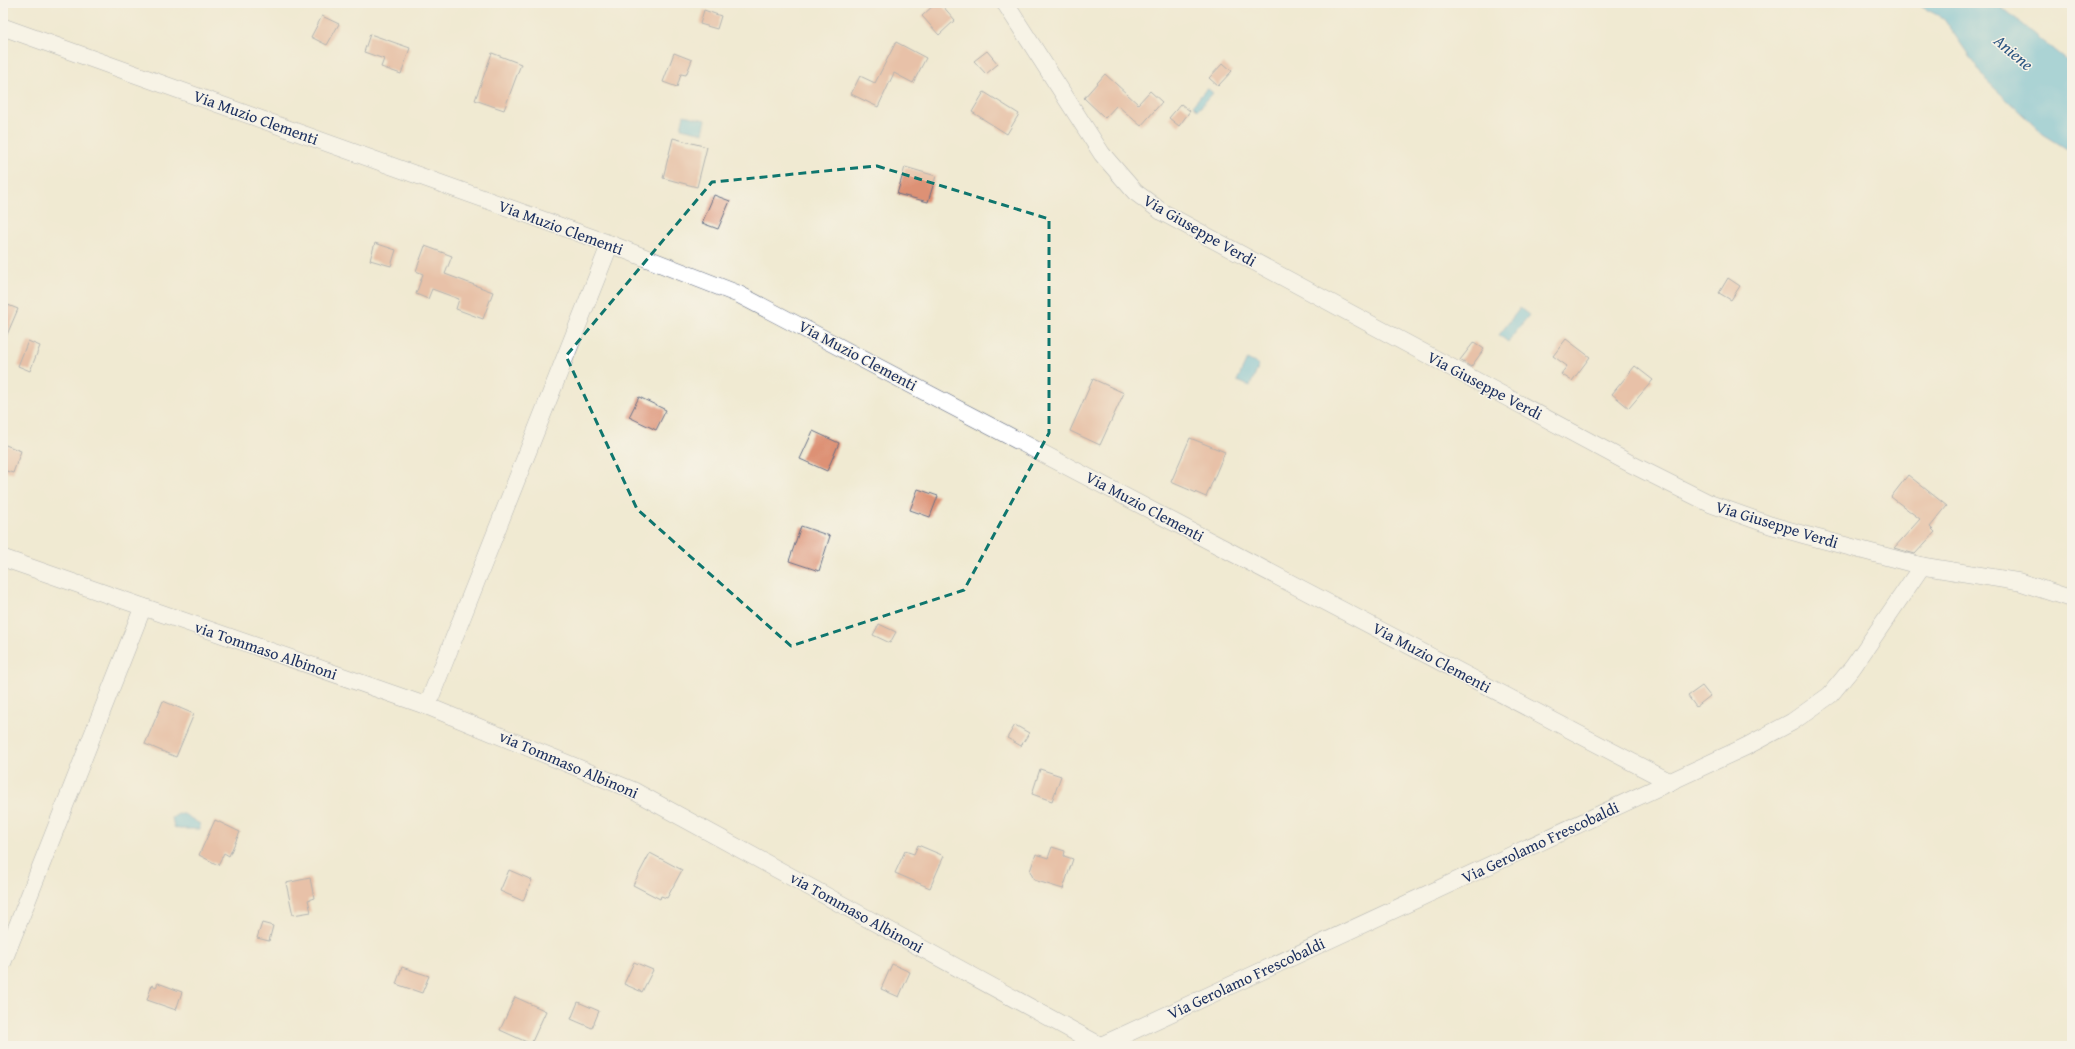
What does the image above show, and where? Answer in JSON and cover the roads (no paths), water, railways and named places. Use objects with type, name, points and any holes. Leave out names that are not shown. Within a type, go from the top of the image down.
[{"type":"street","name":"Via Giuseppe Verdi","points":[[1006,3],[1102,154],[1129,186],[1154,207],[1693,496],[1731,512],[1770,525],[1922,566],[2020,582],[2072,599]]},
{"type":"street","name":"Via Muzio Clementi","points":[[3,27],[610,244],[712,282],[775,312],[1670,782]]},
{"type":"street","points":[[427,706],[610,244]]},
{"type":"street","name":"via Tommaso Albinoni","points":[[3,558],[427,706],[632,790],[1101,1046]]},
{"type":"street","name":"Via Gerolamo Frescobaldi","points":[[1101,1046],[1670,782],[1744,747],[1792,722],[1830,695],[1853,667],[1922,566]]},
{"type":"street","points":[[3,962],[143,607]]},
{"type":"water","name":"Aniene","points":[[1914,3],[1997,3],[2072,65],[2072,152],[2043,134],[1986,80],[1943,18]]},
{"type":"water","points":[[1207,88],[1213,93],[1198,110],[1193,105]]},
{"type":"water","points":[[684,115],[706,120],[703,133],[681,128]]},
{"type":"water","points":[[1520,308],[1529,315],[1508,342],[1499,335]]},
{"type":"water","points":[[1247,359],[1259,365],[1250,386],[1237,381]]},
{"type":"water","points":[[178,814],[184,814],[200,824],[200,829],[179,829],[174,827],[172,818]]}]
